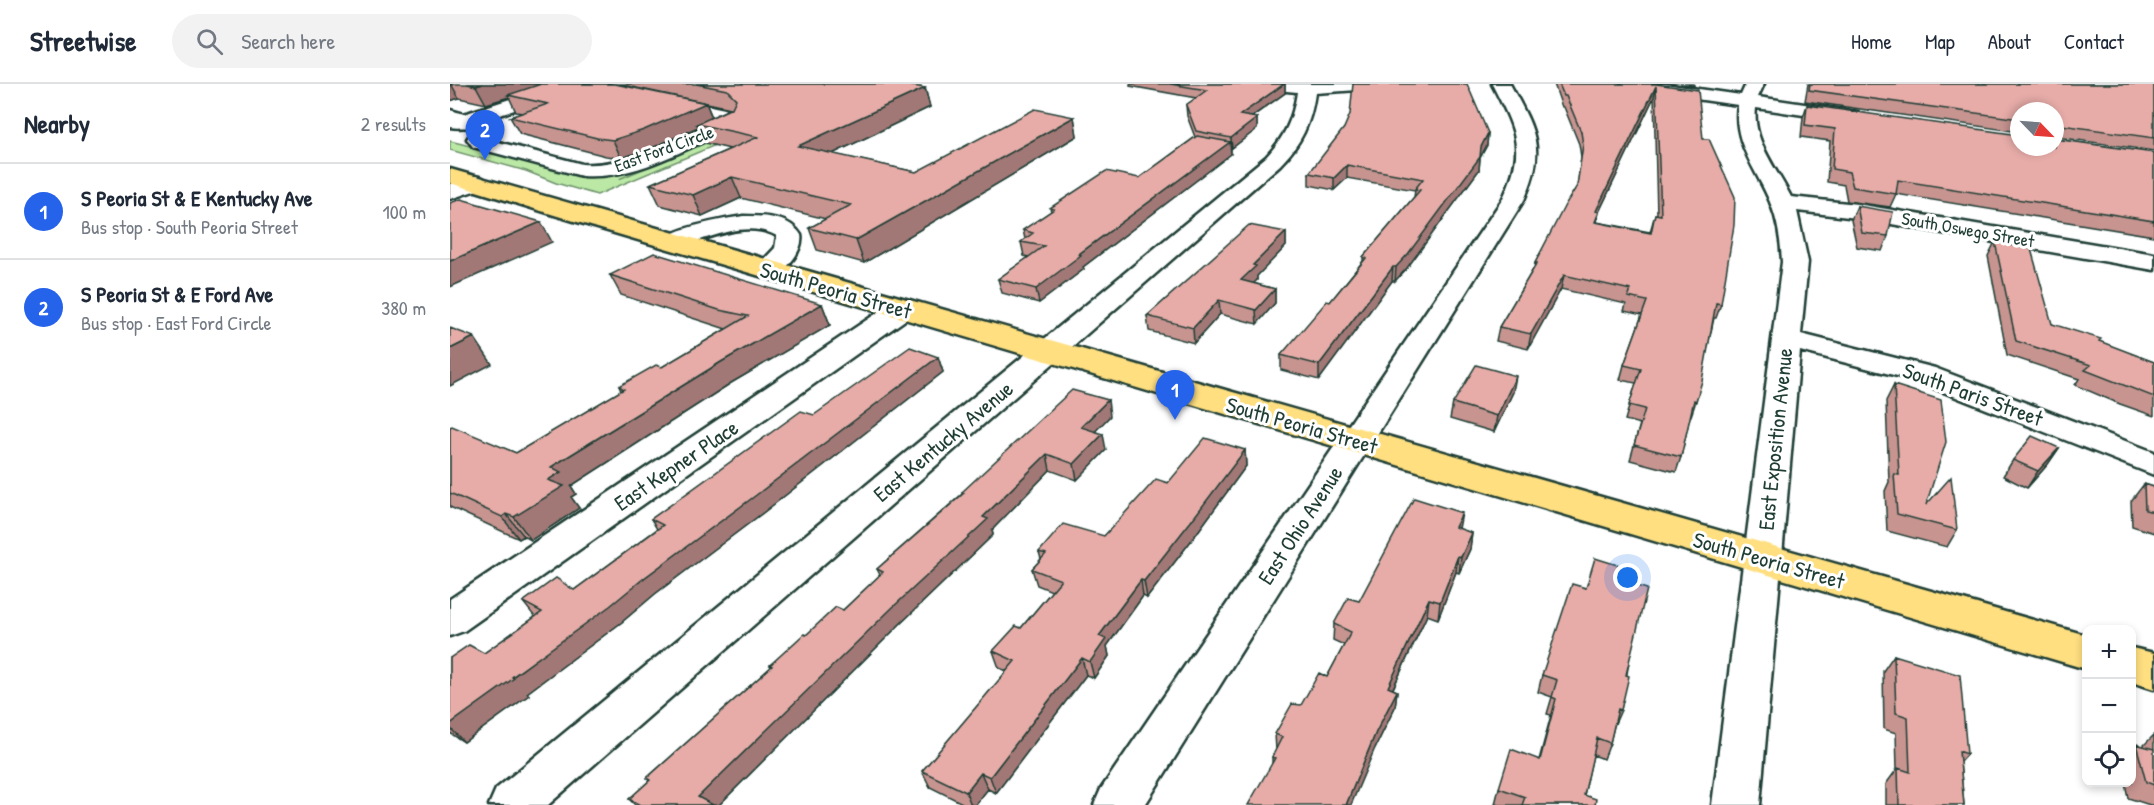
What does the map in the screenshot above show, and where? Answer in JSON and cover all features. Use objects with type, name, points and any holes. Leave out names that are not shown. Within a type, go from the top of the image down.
[{"type":"main road","name":"South Peoria Street","points":[[458,184],[672,242],[2082,651]]},
{"type":"main road","points":[[2136,665],[2154,671]]},
{"type":"street","points":[[454,118],[528,84]]},
{"type":"street","points":[[454,118],[574,84]]},
{"type":"street","name":"East Ford Circle","points":[[454,118],[482,125],[484,129],[477,139],[480,143],[587,171],[628,166],[730,122],[731,118],[727,115],[582,84]]},
{"type":"street","points":[[1261,84],[1307,87],[1372,84]]},
{"type":"street","name":"East Ohio Avenue","points":[[1118,805],[1522,183],[1528,163],[1528,144],[1523,127],[1501,84]]},
{"type":"street","points":[[1626,84],[1751,93],[1865,118]]},
{"type":"street","name":"East Kentucky Avenue","points":[[513,805],[1288,147],[1302,122],[1307,87]]},
{"type":"street","name":"East Exposition Avenue","points":[[1736,805],[1795,261],[1790,225],[1782,203],[1757,158],[1748,135],[1745,114],[1751,93]]},
{"type":"street","name":"South Oswego Street","points":[[1782,203],[1857,211],[2154,262]]},
{"type":"street","points":[[672,242],[705,231],[739,224],[776,227],[787,232],[790,238],[788,247],[767,270]]},
{"type":"street","name":"East Kepner Place","points":[[450,620],[902,309]]},
{"type":"street","name":"South Paris Street","points":[[1787,340],[1924,374],[1994,399],[2154,464]]},
{"type":"green space","points":[[848,84],[860,84],[597,195],[526,171],[450,150],[450,141],[586,175],[779,112],[619,179]]},
{"type":"building","points":[[541,84],[615,84],[706,103],[644,130],[613,140],[510,117],[548,104],[508,95]]},
{"type":"building","points":[[696,84],[901,84],[925,88],[798,146],[916,172],[1035,109],[1074,117],[856,240],[809,228],[851,205],[732,177],[693,195],[650,184],[758,137],[697,124],[732,108],[736,99],[727,90]]},
{"type":"building","points":[[1170,84],[1284,84],[1240,115],[1257,118],[1231,138],[1196,131],[1186,105],[1207,90]]},
{"type":"building","points":[[1353,84],[1467,84],[1488,133],[1481,147],[1480,157],[1408,254],[1396,267],[1393,267],[1319,365],[1281,355],[1327,301],[1330,302],[1366,258],[1363,257],[1420,190],[1415,189],[1423,179],[1347,165],[1334,178],[1309,173],[1344,128],[1350,114]]},
{"type":"building","points":[[1559,84],[1656,84],[1698,90],[1703,139],[1709,139],[1735,197],[1734,225],[1721,304],[1716,303],[1702,381],[1696,401],[1694,400],[1681,457],[1634,445],[1645,409],[1629,405],[1641,369],[1624,365],[1647,301],[1628,297],[1631,290],[1564,275],[1531,334],[1499,327],[1537,263],[1535,263],[1577,186],[1583,145],[1581,132],[1566,96]],"holes":[[[1656,86],[1661,215],[1655,214],[1651,233],[1595,222],[1599,212],[1596,211]]]},
{"type":"building","points":[[1810,84],[2154,84],[2154,138],[2064,125],[2064,102],[2010,102],[2010,118],[1809,90]]},
{"type":"building","points":[[1807,105],[2010,134],[2010,156],[2064,156],[2064,140],[2154,153],[2154,221],[1898,180],[1896,194],[1853,187],[1849,172],[1832,169],[1835,129],[1805,125]]},
{"type":"building","points":[[1197,136],[1230,142],[1079,254],[1081,255],[1036,289],[998,279],[1044,246],[1021,242],[1033,233],[1023,230],[1054,209],[1050,208],[1106,171],[1139,178]]},
{"type":"building","points":[[461,199],[541,222],[450,261],[450,203]]},
{"type":"building","points":[[1857,206],[1893,212],[1888,236],[1862,233]]},
{"type":"building","points":[[1249,225],[1286,232],[1241,280],[1275,289],[1256,310],[1219,300],[1193,328],[1147,316]]},
{"type":"building","points":[[1995,242],[2031,249],[2052,324],[2101,339],[2099,341],[2154,362],[2154,397],[2085,370],[2091,365],[2016,341]]},
{"type":"building","points":[[654,253],[822,304],[721,362],[551,467],[561,472],[548,480],[564,486],[514,517],[506,514],[502,517],[450,493],[450,427],[516,453],[624,389],[619,386],[656,365],[662,367],[748,316],[719,310],[610,275]]},
{"type":"building","points":[[450,328],[474,337],[450,349]]},
{"type":"building","points":[[910,347],[938,357],[610,606],[450,724],[450,658],[469,645],[484,653],[542,612],[523,602],[556,578],[574,590],[663,525],[651,519],[801,411],[814,415]]},
{"type":"building","points":[[1476,365],[1516,376],[1497,416],[1453,403]]},
{"type":"building","points":[[1894,385],[1941,400],[1946,442],[1926,505],[1951,477],[1957,530],[1897,514],[1894,474],[1899,475]]},
{"type":"building","points":[[1072,390],[1108,400],[1081,427],[1103,434],[1074,464],[1047,454],[983,517],[988,519],[892,608],[698,797],[713,805],[640,805],[629,799],[650,780],[647,778],[772,666],[770,665],[804,634],[806,635],[836,607],[843,610],[883,572],[877,569],[964,493],[962,492]]},
{"type":"building","points":[[2032,436],[2059,448],[2038,471],[2013,460]]},
{"type":"building","points":[[1205,438],[1245,450],[1099,636],[1106,639],[1090,662],[1082,658],[990,777],[981,773],[966,792],[922,771],[1015,661],[993,651],[1016,626],[1021,628],[1061,580],[1032,569],[1046,554],[1039,552],[1063,524],[1104,536],[1156,479],[1168,483]]},
{"type":"building","points":[[2144,484],[2154,487],[2154,512],[2145,510]]},
{"type":"building","points":[[1414,498],[1462,513],[1455,527],[1472,533],[1461,557],[1458,556],[1440,602],[1429,599],[1388,687],[1397,691],[1376,732],[1346,805],[1248,805],[1275,758],[1272,757],[1282,737],[1275,734],[1292,704],[1301,705],[1319,673],[1327,677],[1351,632],[1334,624],[1348,598],[1359,601]]},
{"type":"building","points":[[1595,558],[1640,572],[1637,586],[1647,589],[1626,675],[1629,676],[1621,710],[1618,709],[1610,743],[1597,738],[1584,795],[1596,799],[1595,805],[1522,805],[1525,797],[1499,788],[1511,749],[1540,760],[1556,699],[1552,697],[1557,680],[1542,675],[1572,584],[1586,588]]},
{"type":"building","points":[[1894,655],[1960,675],[1967,754],[1959,751],[1964,805],[1899,805],[1898,768],[1910,772],[1908,717],[1896,713]]},
{"type":"building","points":[[2136,744],[2154,749],[2154,785],[2146,782]]},
{"type":"place","name":"S Peoria St & E Ford Ave","points":[[485,160]]},
{"type":"place","name":"S Peoria St & E Kentucky Ave","points":[[1175,420]]}]
